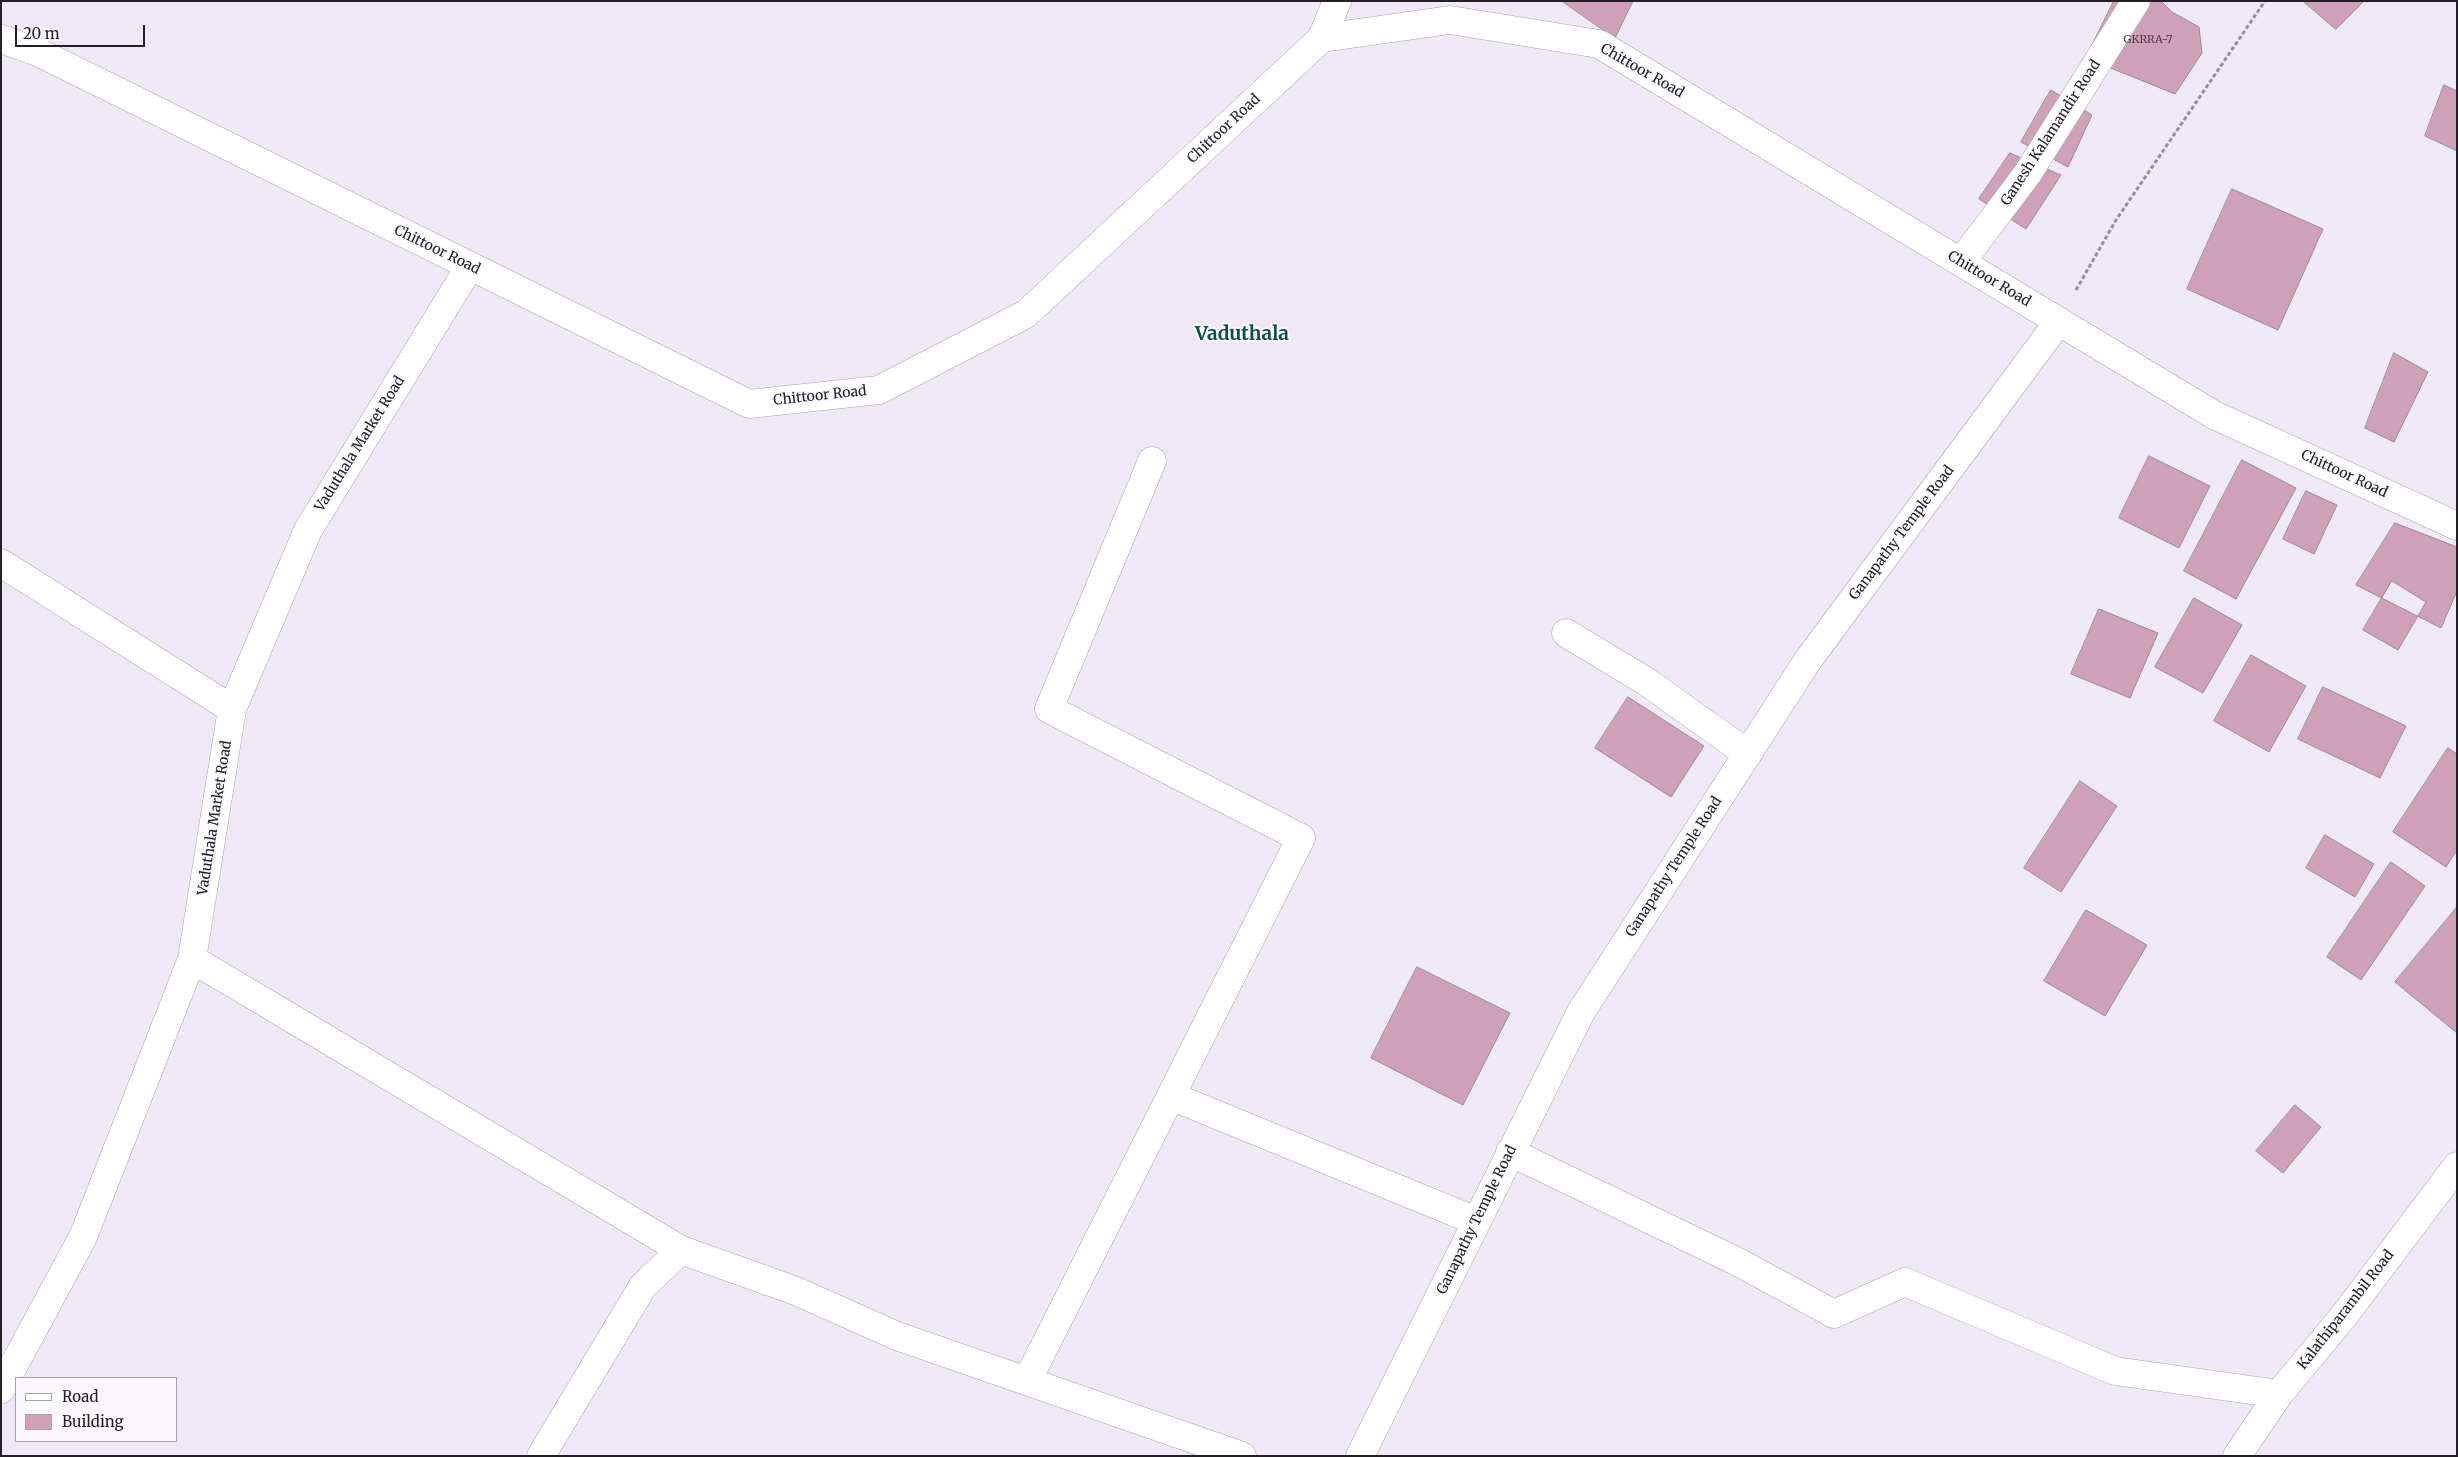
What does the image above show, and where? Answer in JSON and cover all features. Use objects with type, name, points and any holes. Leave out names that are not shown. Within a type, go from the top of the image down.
[{"type":"street","points":[[1322,38],[1337,1]]},
{"type":"street","name":"Ganesh Kalamandir Road","points":[[1961,262],[2028,173],[2136,1]]},
{"type":"street","name":"Chittoor Road","points":[[1,39],[38,52],[749,404],[879,390],[1026,314],[1322,38],[1450,20],[1599,44],[2214,415],[2457,526]]},
{"type":"street","name":"Vaduthala Market Road","points":[[1,1389],[83,1237],[192,960],[232,709],[308,530],[470,266]]},
{"type":"street","name":"Ganapathy Temple Road","points":[[1360,1456],[1581,1012],[1808,660],[2059,321]]},
{"type":"street","points":[[1027,1381],[1301,838],[1048,709],[1152,461]]},
{"type":"street","points":[[1,563],[232,709]]},
{"type":"street","points":[[1566,632],[1647,682],[1748,754]]},
{"type":"street","points":[[192,960],[681,1250],[796,1291],[898,1336],[1242,1456]]},
{"type":"street","points":[[1171,1096],[1476,1221]]},
{"type":"street","points":[[1510,1152],[1738,1262],[1834,1314],[1905,1282],[2115,1371],[2279,1394]]},
{"type":"street","name":"Kalathiparambil Road","points":[[2237,1456],[2279,1394],[2343,1318],[2457,1166]]},
{"type":"street","points":[[541,1456],[643,1286],[681,1250]]},
{"type":"path","points":[[2059,321],[2116,220],[2266,1]]},
{"type":"building","points":[[1562,1],[1633,1],[1615,38]]},
{"type":"building","points":[[2114,1],[2161,1],[2172,12],[2199,27],[2202,53],[2175,94],[2086,58]]},
{"type":"building","points":[[2303,1],[2364,1],[2336,29]]},
{"type":"building","points":[[2444,85],[2457,91],[2457,151],[2425,136]]},
{"type":"building","points":[[2051,90],[2092,115],[2068,167],[2021,142]]},
{"type":"building","points":[[2010,153],[2061,175],[2026,229],[1979,199]]},
{"type":"building","points":[[2232,189],[2323,229],[2278,330],[2187,289]]},
{"type":"building","points":[[2394,353],[2428,372],[2394,442],[2365,428]]},
{"type":"building","points":[[2149,456],[2210,486],[2179,548],[2119,518]]},
{"type":"building","points":[[2242,460],[2296,488],[2236,599],[2184,571]]},
{"type":"building","points":[[2306,491],[2337,505],[2314,554],[2283,539]]},
{"type":"building","points":[[2395,523],[2457,547],[2457,591],[2441,628],[2356,585]]},
{"type":"building","points":[[2392,581],[2426,602],[2398,650],[2363,630]]},
{"type":"building","points":[[2194,598],[2242,625],[2203,693],[2155,667]]},
{"type":"building","points":[[2099,609],[2158,633],[2130,698],[2071,674]]},
{"type":"building","points":[[2251,655],[2306,686],[2269,752],[2214,721]]},
{"type":"building","points":[[2323,687],[2406,726],[2380,778],[2298,739]]},
{"type":"building","points":[[1628,697],[1704,746],[1671,797],[1595,748]]},
{"type":"building","points":[[2448,748],[2457,754],[2457,850],[2446,867],[2393,832]]},
{"type":"building","points":[[2080,781],[2117,806],[2061,892],[2024,868]]},
{"type":"building","points":[[2325,835],[2374,864],[2355,897],[2306,868]]},
{"type":"building","points":[[2391,862],[2425,886],[2361,980],[2327,957]]},
{"type":"building","points":[[2457,907],[2457,1033],[2395,982]]},
{"type":"building","points":[[2086,910],[2147,945],[2105,1016],[2044,981]]},
{"type":"building","points":[[1417,967],[1510,1013],[1463,1105],[1371,1058]]},
{"type":"building","points":[[2295,1105],[2321,1127],[2283,1173],[2256,1151]]},
{"type":"district","name":"Vaduthala","points":[[1242,335]]}]
